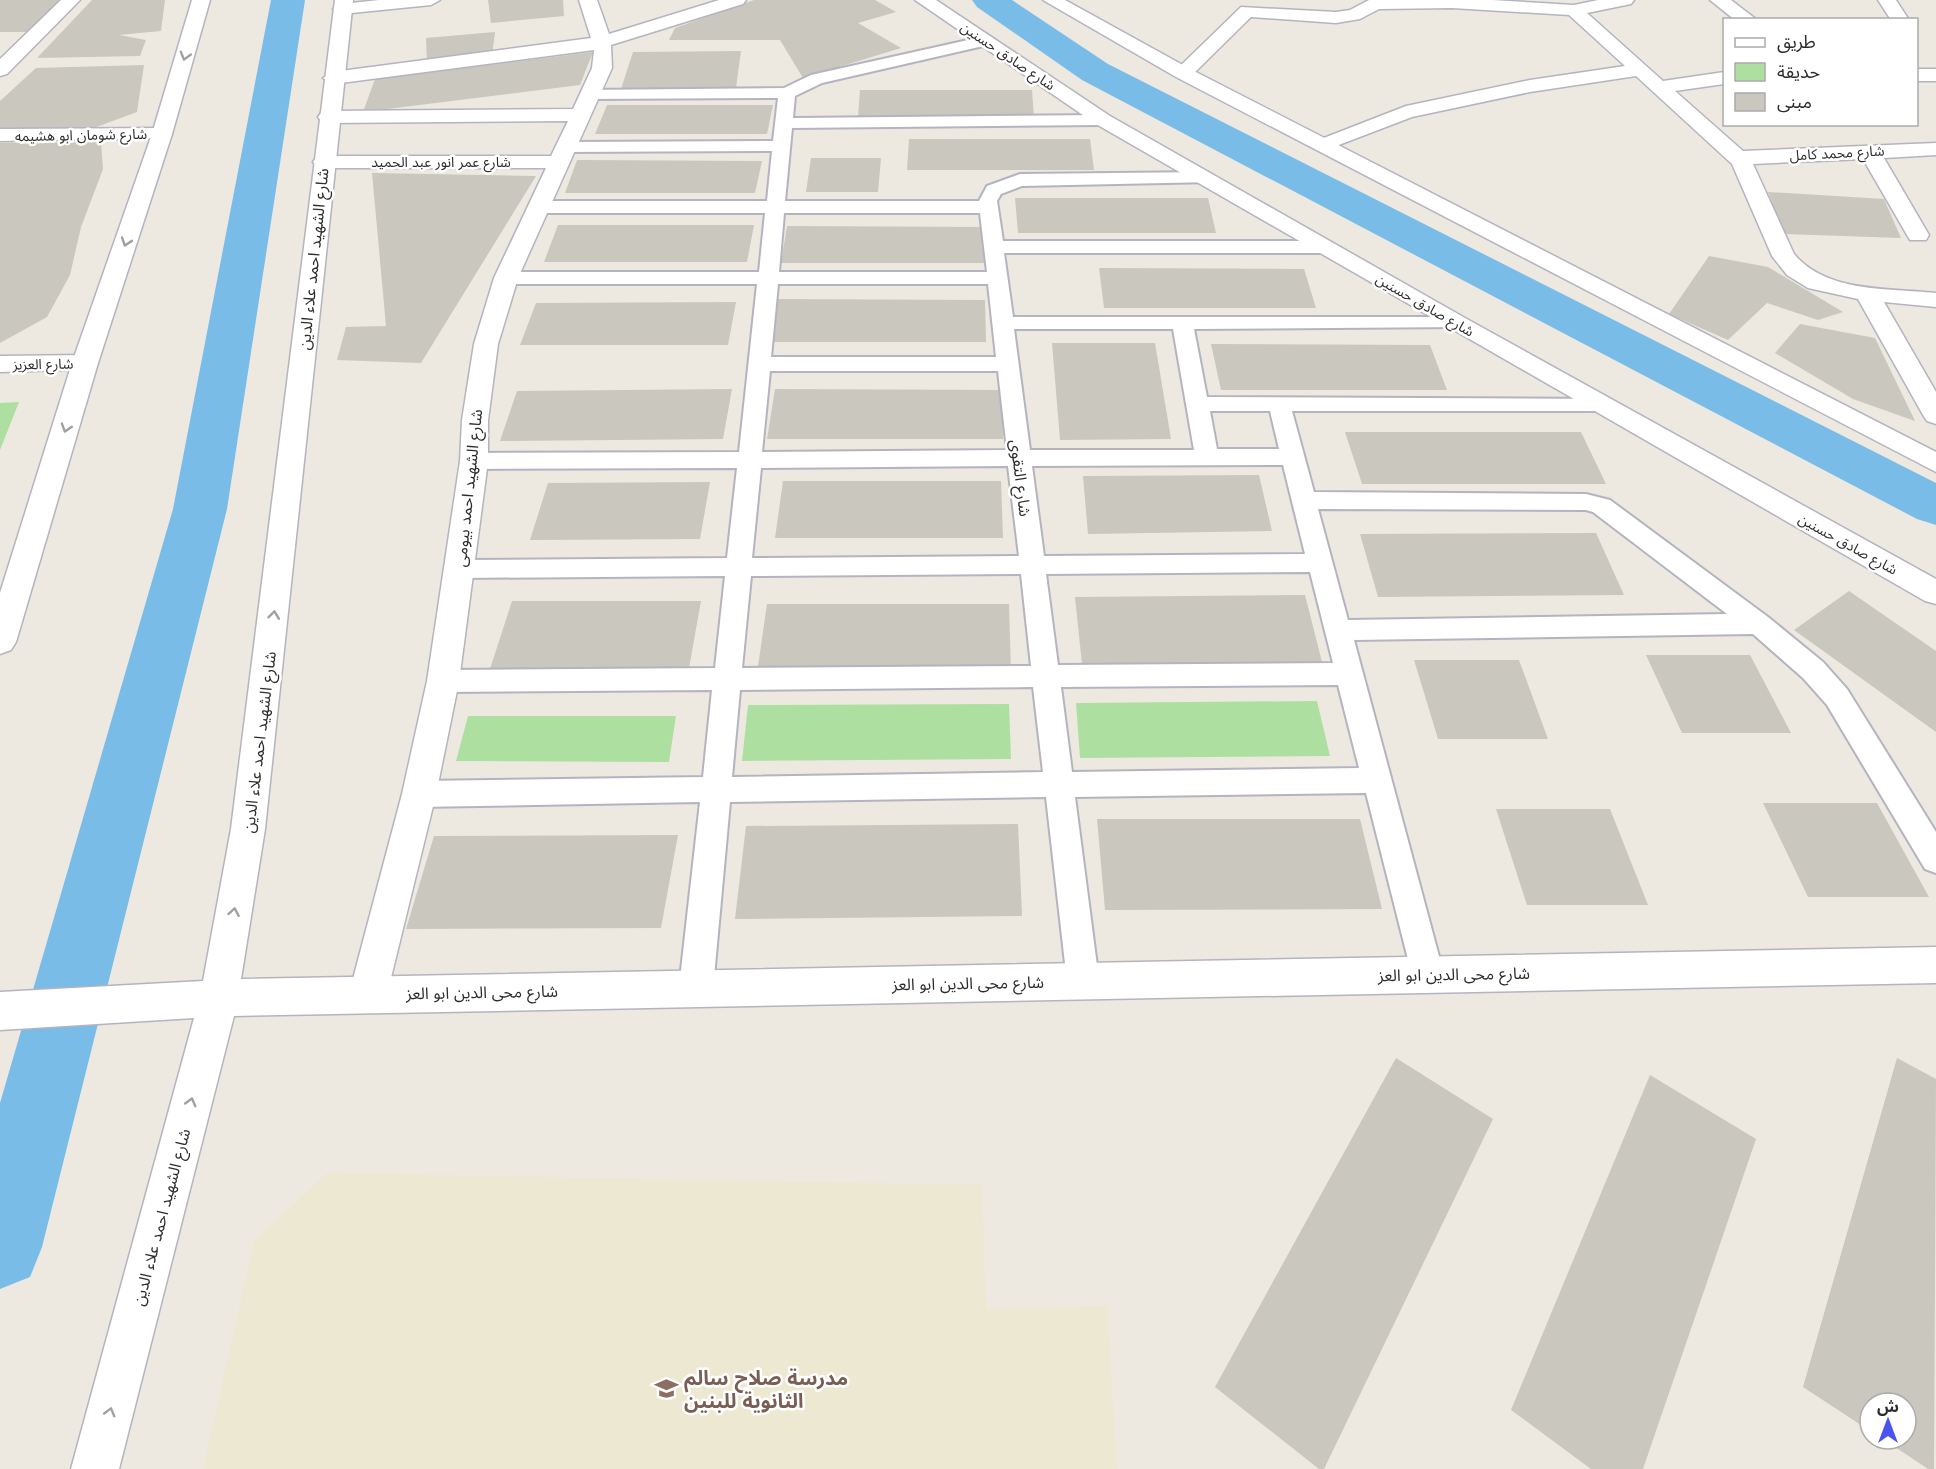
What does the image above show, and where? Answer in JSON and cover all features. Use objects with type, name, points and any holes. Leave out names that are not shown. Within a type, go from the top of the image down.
[{"type":"street","points":[[0,70],[71,0]]},
{"type":"street","points":[[0,642],[86,363],[162,134],[201,0]]},
{"type":"street","points":[[343,5],[431,0]]},
{"type":"street","name":"شارع الشهيد احمد بيومى","points":[[368,994],[419,794],[443,681],[474,460],[475,420],[486,344],[506,278],[602,68],[605,54],[588,0]]},
{"type":"street","points":[[333,78],[602,42],[737,0]]},
{"type":"street","name":"شارع صادق حسنين","points":[[924,0],[1103,120],[1456,323],[1936,593]]},
{"type":"street","points":[[1052,0],[1183,73],[1936,463]]},
{"type":"street","points":[[1183,73],[1247,11],[1327,18],[1355,15],[1378,2],[1452,3],[1574,10],[1625,0]]},
{"type":"street","points":[[1719,0],[1745,18]]},
{"type":"street","points":[[1887,0],[1899,18]]},
{"type":"street","name":"شارع الشهيد احمد علاء الدين","points":[[95,1469],[219,998],[249,829],[328,117],[343,5]]},
{"type":"street","points":[[1574,10],[1737,158],[1783,256],[1795,270],[1816,283],[1867,293],[1936,300]]},
{"type":"street","points":[[1323,145],[1406,112],[1530,86],[1640,70]]},
{"type":"street","points":[[1918,75],[1936,75]]},
{"type":"street","points":[[1659,87],[1723,78]]},
{"type":"street","points":[[328,117],[585,104]]},
{"type":"street","points":[[1901,131],[1932,149]]},
{"type":"street","name":"شارع شومان ابو هشيمه","points":[[0,135],[162,134]]},
{"type":"street","name":"شارع محمد كامل","points":[[1737,158],[1932,149]]},
{"type":"street","points":[[1870,152],[1917,235]]},
{"type":"street","name":"شارع عمر انور عبد الحميد","points":[[324,162],[562,154]]},
{"type":"street","points":[[1867,293],[1936,415]]},
{"type":"street","name":"شارع العزيز","points":[[0,364],[86,363]]},
{"type":"street","name":"شارع محى الدين ابو العز","points":[[0,1011],[219,998],[368,994],[1936,965]]},
{"type":"lane","points":[[585,104],[787,93],[817,79],[986,41]]},
{"type":"lane","points":[[696,988],[787,93]]},
{"type":"lane","points":[[562,154],[783,134],[1103,120]]},
{"type":"lane","points":[[538,207],[988,207],[989,195],[994,190],[1020,180],[1207,178]]},
{"type":"lane","name":"شارع التقوى","points":[[988,207],[1083,981]]},
{"type":"lane","points":[[993,247],[1326,247]]},
{"type":"lane","points":[[506,278],[997,278]]},
{"type":"lane","points":[[1002,323],[1456,323]]},
{"type":"lane","points":[[1182,323],[1208,457]]},
{"type":"lane","points":[[759,364],[1007,364]]},
{"type":"lane","points":[[1197,404],[1599,404]]},
{"type":"lane","points":[[1279,404],[1428,975]]},
{"type":"lane","points":[[474,460],[1293,457]]},
{"type":"lane","points":[[1304,500],[1593,503],[1608,511],[1759,624],[1813,670],[1837,697],[1936,859]]},
{"type":"lane","points":[[460,569],[1321,562]]},
{"type":"lane","points":[[1339,630],[1759,624]]},
{"type":"lane","points":[[443,681],[1350,674]]},
{"type":"lane","points":[[419,794],[1377,780]]},
{"type":"shaded area","name":"مدرسة صلاح سالم الثانوية للبنين","points":[[327,1173],[982,1185],[986,1309],[1107,1306],[1117,1469],[203,1469],[254,1242]]},
{"type":"green space","points":[[19,402],[0,450],[0,403]]},
{"type":"green space","points":[[1317,701],[1330,756],[1080,758],[1076,703]]},
{"type":"green space","points":[[1009,704],[1011,759],[742,761],[748,705]]},
{"type":"green space","points":[[468,716],[676,716],[669,762],[456,761]]},
{"type":"building","points":[[0,0],[63,0],[29,32],[0,32]]},
{"type":"building","points":[[92,0],[165,0],[161,31],[119,35],[146,40],[140,56],[37,58]]},
{"type":"building","points":[[488,0],[563,0],[564,16],[491,23]]},
{"type":"building","points":[[754,0],[875,0],[896,12],[858,23],[901,48],[803,78],[780,40],[669,40],[675,28]]},
{"type":"building","points":[[495,32],[492,56],[427,64],[426,38]]},
{"type":"building","points":[[741,51],[736,88],[621,89],[633,52]]},
{"type":"building","points":[[593,52],[580,85],[363,112],[375,79]]},
{"type":"building","points":[[144,65],[137,112],[91,129],[0,130],[0,101],[36,68]]},
{"type":"building","points":[[860,90],[1032,90],[1034,118],[858,118]]},
{"type":"building","points":[[607,105],[773,105],[767,134],[595,134]]},
{"type":"building","points":[[909,139],[1090,139],[1094,170],[907,170]]},
{"type":"building","points":[[101,142],[103,169],[81,227],[70,275],[47,317],[0,343],[0,143]]},
{"type":"building","points":[[811,158],[881,158],[878,192],[806,192]]},
{"type":"building","points":[[577,160],[762,161],[755,193],[565,193]]},
{"type":"building","points":[[372,173],[536,176],[421,363],[337,360],[346,327],[386,326]]},
{"type":"building","points":[[1768,192],[1884,199],[1901,238],[1784,234]]},
{"type":"building","points":[[1015,198],[1208,198],[1216,233],[1018,233]]},
{"type":"building","points":[[558,225],[754,225],[747,262],[544,262]]},
{"type":"building","points":[[787,226],[984,227],[984,263],[781,263]]},
{"type":"building","points":[[1709,256],[1768,267],[1843,312],[1818,320],[1767,303],[1728,340],[1669,314]]},
{"type":"building","points":[[1099,268],[1304,269],[1316,308],[1104,308]]},
{"type":"building","points":[[774,299],[985,300],[986,342],[768,342]]},
{"type":"building","points":[[736,302],[728,345],[520,345],[536,303]]},
{"type":"building","points":[[1800,324],[1875,338],[1915,421],[1853,399],[1775,353]]},
{"type":"building","points":[[1052,343],[1155,343],[1171,439],[1060,440]]},
{"type":"building","points":[[1211,344],[1430,345],[1447,390],[1221,390]]},
{"type":"building","points":[[732,389],[723,439],[500,441],[517,391]]},
{"type":"building","points":[[775,389],[1002,390],[1003,439],[767,439]]},
{"type":"building","points":[[1345,432],[1581,432],[1606,484],[1362,484]]},
{"type":"building","points":[[1259,475],[1272,531],[1088,534],[1083,476]]},
{"type":"building","points":[[783,481],[1001,481],[1003,538],[775,538]]},
{"type":"building","points":[[710,482],[700,539],[530,540],[548,483]]},
{"type":"building","points":[[1596,533],[1624,595],[1378,597],[1360,534]]},
{"type":"building","points":[[1849,591],[1936,651],[1936,732],[1794,630]]},
{"type":"building","points":[[1305,595],[1322,662],[1082,664],[1075,597]]},
{"type":"building","points":[[512,601],[701,601],[689,668],[490,669]]},
{"type":"building","points":[[767,604],[1009,604],[1011,673],[757,673]]},
{"type":"building","points":[[1646,655],[1750,655],[1791,733],[1682,733]]},
{"type":"building","points":[[1414,660],[1519,660],[1548,739],[1438,739]]},
{"type":"building","points":[[1763,803],[1877,803],[1929,897],[1808,897]]},
{"type":"building","points":[[1496,809],[1610,809],[1648,905],[1527,905]]},
{"type":"building","points":[[1097,819],[1360,819],[1382,909],[1105,910]]},
{"type":"building","points":[[1018,824],[1022,916],[735,919],[746,826]]},
{"type":"building","points":[[678,835],[661,928],[406,929],[434,836]]},
{"type":"building","points":[[1396,1058],[1493,1119],[1324,1469],[1319,1469],[1215,1387]]},
{"type":"building","points":[[1897,1058],[1936,1079],[1934,1469],[1928,1469],[1901,1451],[1918,1451],[1918,1391],[1858,1391],[1858,1423],[1803,1387]]},
{"type":"building","points":[[1650,1075],[1756,1139],[1643,1469],[1591,1469],[1511,1410]]},
{"type":"waterway","points":[[0,1247],[200,509],[288,0]]},
{"type":"waterway","points":[[989,0],[1095,72],[1936,506]]},
{"type":"place","name":"مدرسة صلاح سالم الثانوية للبنين","points":[[666,1389]]}]
